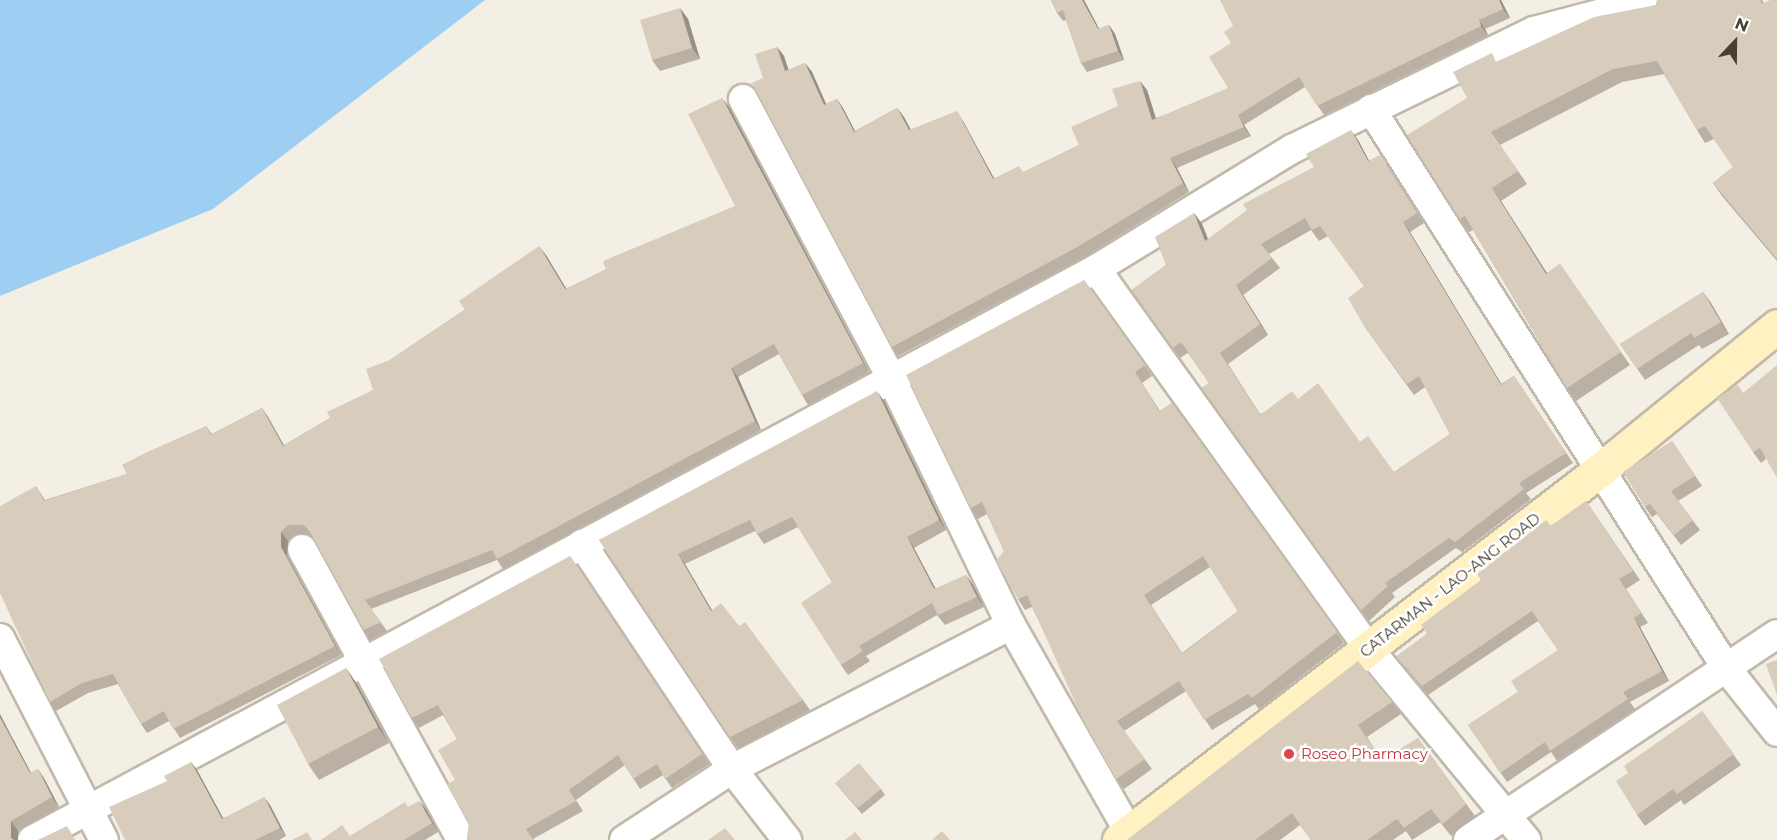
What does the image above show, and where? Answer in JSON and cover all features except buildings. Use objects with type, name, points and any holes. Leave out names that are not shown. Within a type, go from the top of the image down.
[{"type":"main road","name":"CATARMAN - LAO-ANG ROAD","points":[[1128,837],[1368,648],[1600,470],[1777,326]]},
{"type":"street","points":[[32,840],[364,663],[890,376],[1096,269],[1292,149],[1534,32],[1652,0]]},
{"type":"street","points":[[742,99],[890,376],[1011,625],[1128,837]]},
{"type":"street","points":[[1371,109],[1727,669],[1777,732]]},
{"type":"street","points":[[1096,269],[1368,648],[1526,840]]},
{"type":"street","points":[[582,544],[732,769],[787,840]]},
{"type":"street","points":[[302,549],[461,840]]},
{"type":"street","points":[[624,840],[732,769],[1011,625]]},
{"type":"street","points":[[1468,840],[1777,634]]},
{"type":"street","points":[[0,639],[104,840]]},
{"type":"water","points":[[0,0],[485,0],[213,209],[0,296]]},
{"type":"place","name":"Roseo Pharmacy","points":[[1289,754]]}]
